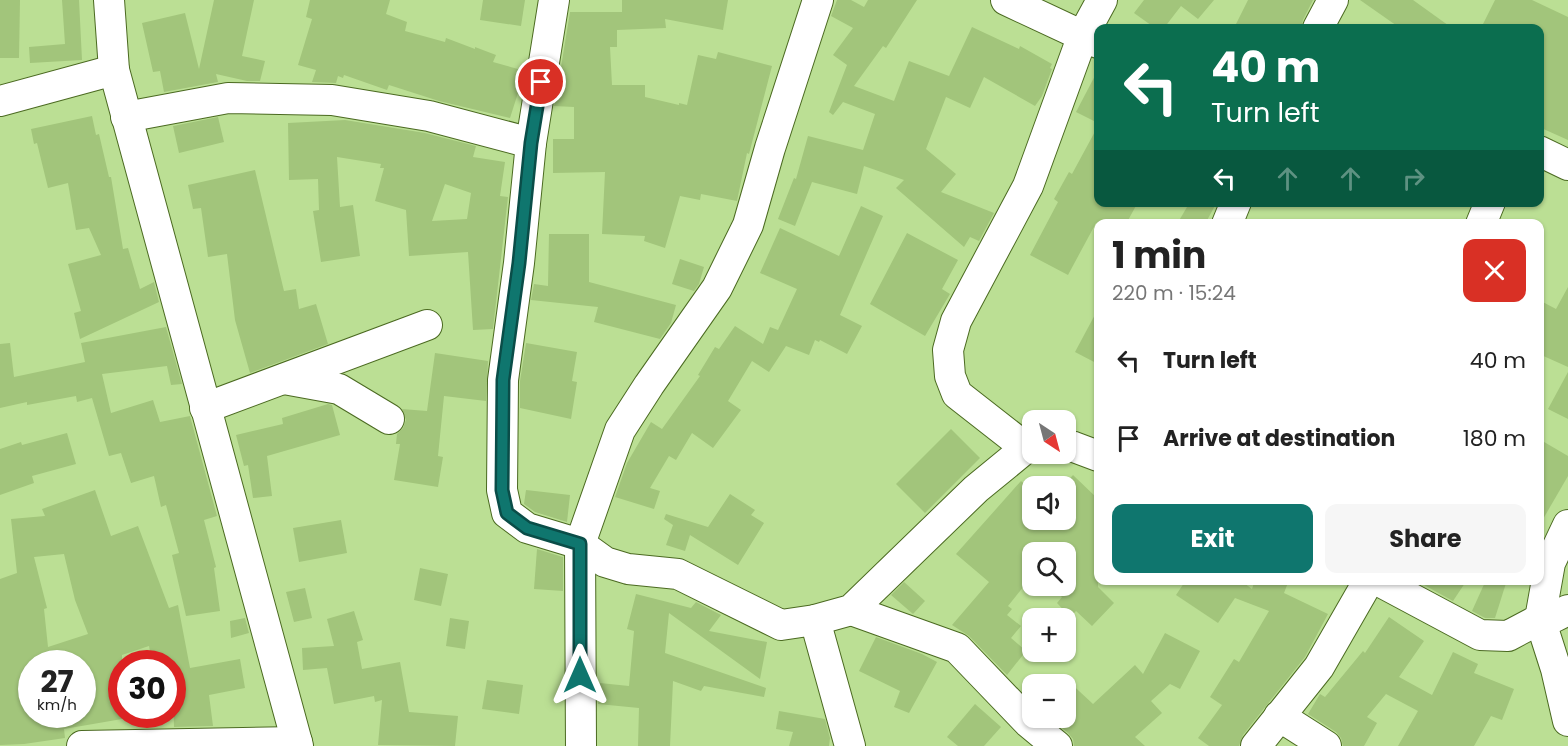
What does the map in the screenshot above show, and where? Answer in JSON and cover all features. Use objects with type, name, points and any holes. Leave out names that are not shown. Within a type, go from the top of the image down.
[{"type":"street","points":[[82,746],[298,744],[114,70],[109,0]]},
{"type":"street","points":[[554,0],[531,143],[519,263],[503,380],[502,490],[507,513],[527,528],[580,544],[605,562],[628,569],[678,574],[781,625],[815,620],[851,610],[976,489],[1022,453]]},
{"type":"street","points":[[581,746],[580,544],[620,430],[717,288],[748,225],[818,0]]},
{"type":"street","points":[[1006,0],[1090,39],[1028,186],[956,321],[948,350],[950,376],[957,394],[1022,443]]},
{"type":"street","points":[[1095,24],[1102,0]]},
{"type":"street","points":[[1320,24],[1334,0]]},
{"type":"street","points":[[0,101],[114,70]]},
{"type":"street","points":[[126,117],[228,98],[332,100],[429,116],[531,143]]},
{"type":"street","points":[[1544,154],[1568,165]]},
{"type":"street","points":[[205,408],[427,325]]},
{"type":"street","points":[[284,380],[339,390],[388,419]]},
{"type":"street","points":[[1076,448],[1094,454]]},
{"type":"street","points":[[1568,525],[1550,562],[1540,619],[1556,669],[1568,721]]},
{"type":"street","points":[[1256,746],[1319,667],[1366,585]]},
{"type":"street","points":[[1386,585],[1480,635],[1508,636],[1540,619],[1554,617],[1568,610]]},
{"type":"street","points":[[851,610],[957,648],[1024,734],[1057,746]]},
{"type":"street","points":[[815,620],[850,746]]},
{"type":"street","points":[[1280,716],[1326,746]]},
{"type":"building","points":[[0,0],[20,0],[19,58],[0,58]]},
{"type":"building","points":[[62,0],[79,0],[82,60],[30,63],[29,47],[65,44]]},
{"type":"building","points":[[214,0],[254,0],[242,56],[265,61],[260,81],[247,81],[216,74],[218,82],[164,92],[160,71],[153,72],[142,23],[185,13],[199,69]]},
{"type":"building","points":[[310,0],[390,0],[386,14],[407,22],[405,31],[445,42],[446,38],[475,49],[475,47],[496,55],[493,62],[525,71],[510,118],[439,101],[389,85],[387,90],[344,75],[343,78],[338,76],[336,83],[312,82],[316,70],[298,65],[312,19],[306,17]]},
{"type":"building","points":[[483,0],[525,0],[521,26],[480,20]]},
{"type":"building","points":[[622,0],[728,0],[723,30],[665,19],[666,28],[617,30],[617,47],[610,47],[612,85],[645,85],[645,97],[687,105],[698,55],[716,59],[718,52],[772,66],[749,154],[747,153],[737,201],[701,194],[700,200],[680,196],[665,248],[644,241],[645,236],[602,234],[605,172],[553,173],[553,139],[574,139],[574,107],[554,106],[559,79],[561,79],[570,12],[622,12]]},
{"type":"building","points":[[837,0],[851,0],[864,7],[868,0],[917,0],[886,48],[883,46],[854,86],[894,101],[909,61],[949,76],[972,27],[1019,49],[1020,46],[1052,64],[1042,96],[1035,106],[984,77],[970,108],[946,97],[926,149],[956,174],[941,192],[994,213],[979,241],[970,237],[964,247],[896,188],[904,180],[864,166],[857,194],[812,182],[795,226],[778,219],[794,178],[796,179],[808,136],[863,150],[875,114],[843,102],[833,115],[829,112],[847,65],[833,55],[853,28],[831,16]]},
{"type":"building","points":[[1144,0],[1214,0],[1198,19],[1181,6],[1167,24],[1149,24],[1134,13]]},
{"type":"building","points":[[1248,0],[1313,0],[1302,24],[1236,24]]},
{"type":"building","points":[[1360,0],[1413,0],[1446,24],[1394,24]]},
{"type":"building","points":[[1495,0],[1532,0],[1568,17],[1568,140],[1544,129],[1544,24],[1483,24]]},
{"type":"building","points":[[1094,78],[1094,121],[1076,112]]},
{"type":"building","points":[[92,116],[96,135],[99,134],[109,177],[111,177],[123,249],[128,248],[140,289],[154,282],[159,302],[80,339],[74,313],[81,311],[68,264],[101,255],[89,228],[76,230],[68,183],[48,188],[37,143],[34,144],[31,129]]},
{"type":"building","points":[[218,117],[224,142],[179,153],[173,126]]},
{"type":"building","points":[[345,120],[425,133],[476,146],[473,157],[505,162],[500,196],[508,197],[493,329],[473,330],[468,252],[409,256],[406,210],[375,201],[384,168],[380,168],[381,164],[337,157],[340,207],[353,205],[360,256],[321,262],[313,211],[319,210],[318,179],[289,180],[288,123]],"holes":[[[445,184],[471,193],[467,219],[432,221]]]},
{"type":"building","points":[[1094,133],[1094,207],[1135,207],[1129,219],[1094,219],[1094,227],[1068,275],[1030,255],[1058,202],[1054,199],[1069,172],[1072,174]]},
{"type":"building","points":[[255,170],[284,291],[296,289],[299,309],[316,304],[328,344],[250,373],[235,320],[227,254],[208,257],[201,208],[193,209],[188,185]]},
{"type":"building","points":[[861,206],[883,216],[840,315],[862,326],[847,354],[820,340],[819,342],[815,340],[809,355],[786,346],[769,372],[752,361],[728,401],[741,410],[713,448],[692,433],[676,460],[669,456],[650,488],[660,491],[654,509],[615,497],[627,463],[651,422],[662,429],[700,376],[698,375],[715,347],[719,349],[735,326],[763,344],[770,327],[778,330],[797,289],[760,273],[780,228],[839,256]]},
{"type":"building","points":[[1187,207],[1214,207],[1208,219],[1180,219]]},
{"type":"building","points":[[907,233],[958,260],[942,289],[950,294],[925,336],[870,304]]},
{"type":"building","points":[[549,234],[589,234],[589,282],[676,305],[671,323],[660,339],[594,322],[598,307],[531,300],[534,284],[548,286]]},
{"type":"building","points":[[680,259],[704,267],[699,284],[694,291],[672,284]]},
{"type":"building","points":[[1568,287],[1568,367],[1544,356],[1544,303],[1556,309]]},
{"type":"building","points":[[1094,316],[1094,362],[1075,352]]},
{"type":"building","points":[[166,327],[182,384],[171,385],[167,366],[102,374],[111,413],[153,400],[160,422],[190,416],[217,516],[204,520],[216,567],[214,568],[220,611],[186,616],[172,555],[179,553],[166,505],[161,507],[154,476],[131,483],[121,453],[109,456],[92,398],[77,402],[76,396],[0,408],[0,344],[10,343],[14,377],[85,362],[81,343]]},
{"type":"building","points":[[526,343],[577,352],[572,381],[577,382],[571,419],[520,408],[520,381]]},
{"type":"building","points":[[435,353],[488,361],[486,401],[444,396],[438,456],[443,457],[438,487],[394,480],[400,444],[396,444],[397,434],[403,428],[406,420],[402,409],[427,411]]},
{"type":"building","points":[[1568,372],[1568,419],[1548,409]]},
{"type":"building","points":[[328,404],[332,405],[340,435],[267,456],[272,496],[253,498],[248,465],[244,466],[236,435],[283,424],[282,418]]},
{"type":"building","points":[[951,429],[980,458],[925,513],[896,484]]},
{"type":"building","points":[[67,433],[76,464],[32,476],[34,483],[0,495],[0,449],[21,442],[22,445]]},
{"type":"building","points":[[1544,442],[1568,456],[1568,476],[1544,517]]},
{"type":"building","points":[[1076,478],[1094,495],[1094,585],[1098,585],[1114,603],[1092,626],[1076,611],[1076,608],[1062,608],[1057,603],[1061,596],[1076,596],[1076,542],[1022,542],[1022,588],[1008,606],[1012,609],[1007,615],[1021,626],[1011,638],[1022,648],[1022,656],[1007,675],[969,636],[952,625],[989,582],[956,554],[1021,481],[1022,530],[1076,530]]},
{"type":"building","points":[[95,490],[111,536],[138,526],[169,608],[178,605],[190,668],[240,659],[245,688],[209,695],[213,726],[186,727],[186,650],[150,650],[149,646],[137,650],[108,650],[108,721],[96,723],[96,650],[18,650],[18,728],[70,728],[64,729],[65,738],[0,745],[0,579],[17,573],[11,519],[45,516],[42,509]],"holes":[[[64,554],[75,600],[88,634],[48,647],[44,609],[47,608],[34,557]]]},
{"type":"building","points":[[526,490],[570,495],[567,522],[535,512],[524,504]]},
{"type":"building","points":[[730,494],[755,510],[751,515],[764,523],[738,565],[690,535],[685,551],[666,545],[673,525],[664,519],[666,514],[708,527]]},
{"type":"building","points":[[341,520],[347,553],[299,562],[293,528]]},
{"type":"building","points":[[537,549],[563,557],[563,591],[534,589]]},
{"type":"building","points":[[420,568],[448,574],[441,606],[414,600]]},
{"type":"building","points":[[904,582],[925,601],[913,614],[891,595]]},
{"type":"building","points":[[1183,585],[1247,585],[1252,589],[1253,585],[1287,585],[1284,593],[1328,614],[1305,657],[1243,735],[1239,746],[1209,746],[1198,738],[1222,705],[1210,697],[1234,659],[1239,662],[1269,611],[1235,598],[1218,623],[1176,595]]},
{"type":"building","points":[[1424,585],[1464,585],[1453,601]]},
{"type":"building","points":[[1484,585],[1505,585],[1495,618],[1485,618],[1472,611]]},
{"type":"building","points":[[305,588],[312,618],[294,622],[286,592]]},
{"type":"building","points":[[636,594],[691,608],[696,602],[721,615],[709,631],[767,642],[760,679],[669,613],[665,653],[766,688],[764,697],[704,686],[701,691],[673,681],[670,746],[638,746],[639,708],[598,704],[600,683],[629,686],[634,631],[627,629]]},
{"type":"building","points":[[354,611],[363,640],[357,642],[362,669],[400,662],[409,712],[458,716],[455,746],[378,745],[382,700],[375,702],[374,696],[334,704],[327,668],[303,670],[302,648],[334,646],[327,619]]},
{"type":"building","points":[[1389,617],[1424,641],[1399,677],[1432,695],[1453,652],[1478,664],[1474,673],[1514,689],[1502,720],[1491,716],[1474,746],[1398,746],[1418,711],[1386,694],[1367,717],[1377,723],[1364,746],[1343,746],[1336,732],[1308,714],[1320,694],[1325,697],[1363,651],[1365,653]]},
{"type":"building","points":[[245,618],[249,633],[231,638],[230,621]]},
{"type":"building","points":[[450,618],[469,621],[465,649],[446,646]]},
{"type":"building","points":[[1165,633],[1200,651],[1180,689],[1170,684],[1151,701],[1162,713],[1135,737],[1145,746],[1074,746],[1073,739],[1062,728],[1076,728],[1076,688],[1093,704],[1135,665],[1143,674]]},
{"type":"building","points":[[876,637],[937,662],[909,713],[894,707],[900,691],[859,671]]},
{"type":"building","points":[[487,680],[523,685],[519,714],[482,709]]},
{"type":"building","points":[[975,704],[1001,727],[984,746],[958,746],[947,737]]},
{"type":"building","points":[[779,711],[825,719],[830,738],[829,746],[789,746],[793,732],[776,729]]},
{"type":"route","points":[[541,82],[531,143],[519,263],[503,380],[502,490],[507,513],[527,528],[580,544],[580,675]]}]
